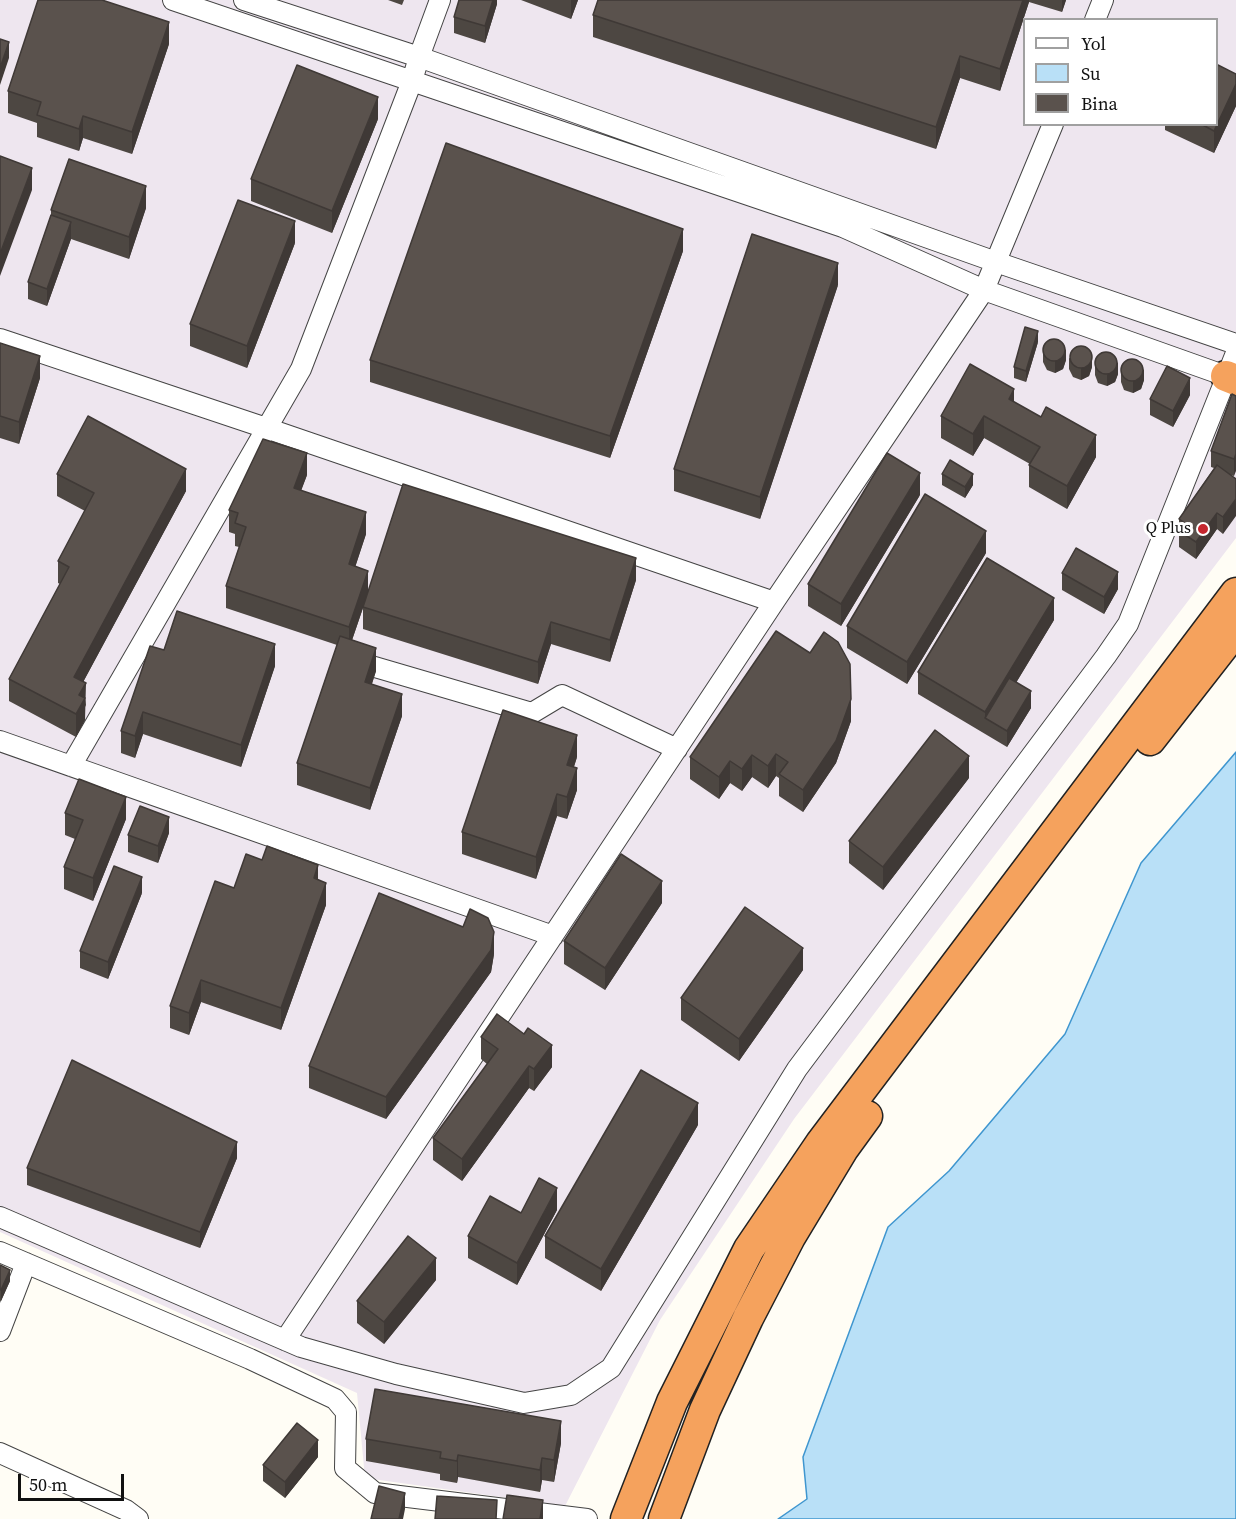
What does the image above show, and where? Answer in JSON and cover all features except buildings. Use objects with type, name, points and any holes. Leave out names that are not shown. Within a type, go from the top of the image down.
[{"type":"highway","points":[[1176,671],[1236,570]]},
{"type":"highway","points":[[626,1519],[672,1402],[749,1249],[821,1143],[1236,593]]},
{"type":"highway","points":[[664,1519],[705,1410],[748,1318],[790,1237],[843,1149],[1125,772],[1236,630]]},
{"type":"street","points":[[173,0],[843,227],[984,290],[1234,363]]},
{"type":"street","points":[[244,0],[419,57],[996,262],[1234,363]]},
{"type":"street","points":[[71,766],[301,369],[412,81],[440,0]]},
{"type":"street","points":[[1096,18],[1103,0]]},
{"type":"street","points":[[285,1340],[774,602],[984,290],[1052,126]]},
{"type":"street","points":[[0,339],[774,602]]},
{"type":"street","points":[[0,1217],[301,1347],[396,1374],[524,1403],[571,1395],[611,1368],[797,1069],[1128,624],[1234,363]]},
{"type":"street","points":[[368,664],[532,713],[562,695],[677,749]]},
{"type":"street","points":[[0,741],[553,936]]},
{"type":"street","points":[[0,1252],[250,1359],[335,1399],[346,1412],[345,1468],[375,1493],[580,1518]]},
{"type":"street","points":[[0,1331],[26,1263]]},
{"type":"street","points":[[0,1453],[126,1510],[138,1519]]},
{"type":"shaded area","points":[[0,0],[1236,0],[1236,538],[794,1119],[660,1320],[565,1506],[365,1478],[357,1393],[0,1232]]},
{"type":"water","points":[[1236,752],[1236,1519],[778,1519],[807,1499],[803,1457],[888,1227],[949,1171],[1065,1034],[1141,863]]},
{"type":"place","name":"Q Plus","points":[[1203,529]]}]
